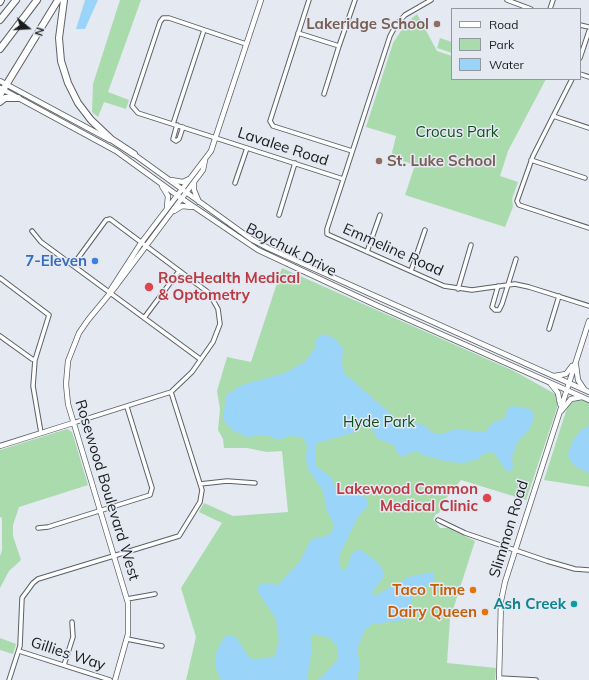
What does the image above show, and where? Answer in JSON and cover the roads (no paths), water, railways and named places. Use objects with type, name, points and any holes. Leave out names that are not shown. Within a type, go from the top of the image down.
[{"type":"highway","points":[[0,20],[16,0]]},
{"type":"highway","points":[[0,49],[37,0]]},
{"type":"highway","points":[[2,88],[58,0]]},
{"type":"highway","points":[[64,0],[59,38],[62,61],[68,83],[78,103],[91,120],[111,139],[134,154]]},
{"type":"highway","points":[[0,102],[6,98],[18,98]]},
{"type":"main road","points":[[179,197],[206,160],[216,138],[259,0]]},
{"type":"main road","name":"Boychuk Drive","points":[[2,88],[116,151],[241,240],[284,264],[488,353],[589,400]]},
{"type":"main road","name":"Boychuk Drive","points":[[2,88],[134,154],[250,239],[588,392]]},
{"type":"main road","points":[[162,175],[178,182],[193,179]]},
{"type":"main road","points":[[193,179],[194,190],[200,203]]},
{"type":"main road","points":[[159,181],[168,196],[166,210]]},
{"type":"main road","name":"Rosewood Boulevard West","points":[[115,680],[127,639],[129,622],[127,599],[73,423],[66,395],[68,361],[79,333],[109,292],[141,242],[166,210],[179,197]]},
{"type":"main road","name":"Rosewood Boulevard West","points":[[109,292],[116,286],[146,246],[179,197]]},
{"type":"main road","points":[[165,219],[182,206],[196,209]]},
{"type":"main road","name":"Slimmon Road","points":[[499,679],[501,601],[505,582],[589,321]]},
{"type":"main road","points":[[552,376],[566,374],[576,361]]},
{"type":"main road","points":[[576,361],[578,380],[588,392]]},
{"type":"main road","points":[[550,383],[560,398],[558,414]]},
{"type":"main road","points":[[558,414],[571,399],[582,397]]},
{"type":"main road","points":[[0,446],[73,423]]},
{"type":"street","points":[[309,0],[270,118],[271,124],[352,151]]},
{"type":"street","points":[[324,94],[354,0]]},
{"type":"street","name":"Emmeline Road","points":[[431,0],[405,15],[396,24],[390,36],[326,229],[327,234],[444,286],[472,290],[508,285],[529,287],[589,306]]},
{"type":"street","points":[[507,0],[528,8]]},
{"type":"street","name":"Lavalee Road","points":[[204,30],[170,18],[163,18],[160,22],[132,106],[138,113],[343,179]]},
{"type":"street","points":[[184,128],[180,139],[176,141],[173,139],[175,125],[204,30],[246,44]]},
{"type":"street","points":[[581,55],[589,31]]},
{"type":"street","points":[[298,33],[340,46]]},
{"type":"street","points":[[571,80],[531,160],[517,200],[518,203],[589,228]]},
{"type":"street","points":[[553,116],[589,128]]},
{"type":"street","points":[[235,183],[247,148]]},
{"type":"street","points":[[531,160],[585,178]]},
{"type":"street","points":[[279,215],[295,163]]},
{"type":"street","points":[[367,252],[380,215]]},
{"type":"street","points":[[73,265],[108,219],[209,293],[218,309],[220,324],[213,342],[187,378],[171,392],[73,423]]},
{"type":"street","points":[[412,272],[425,230]]},
{"type":"street","points":[[32,231],[41,242],[200,359]]},
{"type":"street","points":[[458,289],[472,245]]},
{"type":"street","points":[[498,286],[492,305],[493,309],[495,310],[501,308],[516,259]]},
{"type":"street","points":[[144,318],[179,271]]},
{"type":"street","points":[[0,278],[49,315],[35,360],[33,386],[41,433]]},
{"type":"street","points":[[549,330],[559,296]]},
{"type":"street","points":[[0,336],[35,360]]},
{"type":"street","points":[[9,680],[19,651],[21,641],[22,598],[28,588],[38,579],[179,536],[201,499],[202,490],[171,392]]},
{"type":"street","points":[[38,528],[48,527],[147,496],[152,491],[127,407]]},
{"type":"street","points":[[200,484],[227,481],[256,483]]},
{"type":"street","points":[[438,520],[465,534],[563,566],[589,570]]},
{"type":"street","points":[[127,599],[155,594]]},
{"type":"street","points":[[64,665],[73,637],[72,622]]},
{"type":"street","points":[[127,639],[162,646]]},
{"type":"street","name":"Gillies Way","points":[[19,651],[110,680]]},
{"type":"street","points":[[499,679],[536,680]]},
{"type":"water","points":[[85,0],[98,0],[85,29],[76,29]]},
{"type":"water","points":[[323,334],[334,338],[343,348],[342,364],[344,373],[397,419],[424,425],[432,432],[438,434],[449,432],[453,429],[485,432],[494,422],[504,419],[508,408],[513,406],[529,409],[532,411],[534,418],[529,430],[518,441],[512,457],[513,468],[509,472],[505,469],[494,453],[490,452],[483,454],[478,459],[464,463],[449,462],[423,455],[416,451],[401,457],[396,451],[394,445],[378,439],[372,429],[365,424],[360,426],[355,432],[317,443],[315,446],[316,466],[332,478],[337,494],[340,495],[350,493],[367,498],[368,505],[358,517],[339,556],[339,567],[343,570],[347,568],[351,555],[358,549],[367,554],[380,565],[384,572],[382,580],[371,593],[376,595],[411,576],[433,572],[435,580],[412,598],[410,614],[406,620],[372,624],[364,631],[357,650],[360,664],[357,680],[316,680],[322,677],[337,660],[338,647],[330,638],[315,634],[310,637],[312,649],[307,679],[309,680],[221,680],[215,666],[215,656],[226,635],[236,637],[248,656],[252,659],[275,656],[279,640],[276,619],[258,592],[257,586],[266,583],[278,585],[300,561],[310,541],[315,538],[327,536],[333,530],[334,525],[327,511],[323,491],[308,469],[306,459],[307,446],[303,437],[289,436],[278,440],[266,435],[247,437],[232,430],[223,420],[226,395],[242,385],[285,373],[304,362],[314,350],[317,338]]},
{"type":"water","points":[[589,425],[589,473],[576,467],[569,459],[568,454],[573,440],[580,431]]},
{"type":"place","name":"Lakeridge School","points":[[437,24]]},
{"type":"place","name":"St. Luke School","points":[[379,161]]},
{"type":"place","name":"7-Eleven","points":[[95,261]]},
{"type":"place","name":"RoseHealth Medical & Optometry","points":[[149,287]]},
{"type":"place","name":"Lakewood Common Medical Clinic","points":[[487,498]]},
{"type":"place","name":"Taco Time","points":[[473,590]]},
{"type":"place","name":"Ash Creek","points":[[574,604]]},
{"type":"place","name":"Dairy Queen","points":[[485,612]]},
{"type":"park label","name":"Crocus Park","points":[[457,132]]},
{"type":"park label","name":"Hyde Park","points":[[379,422]]}]
